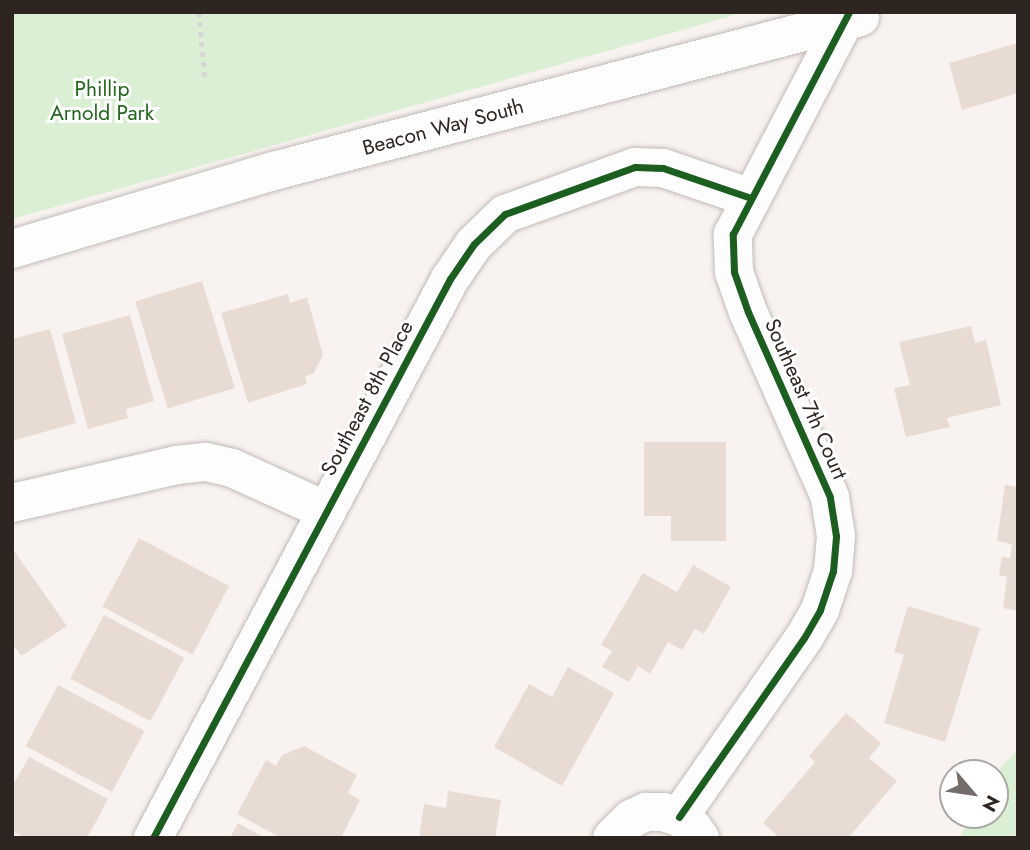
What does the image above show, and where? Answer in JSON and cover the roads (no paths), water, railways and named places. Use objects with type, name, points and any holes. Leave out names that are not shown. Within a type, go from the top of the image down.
[{"type":"street","name":"Southeast 7th Court","points":[[612,838],[631,818],[646,812],[663,812],[690,827],[820,610],[833,571],[836,536],[830,497],[748,312],[734,272],[733,234],[849,14]]},
{"type":"street","name":"Beacon Way South","points":[[12,249],[274,171],[849,14]]},
{"type":"street","name":"Southeast 8th Place","points":[[153,838],[450,279],[474,244],[505,214],[635,167],[663,168],[751,198]]},
{"type":"street","points":[[12,503],[176,465],[206,462],[232,468],[327,510]]},
{"type":"park label","name":"Phillip Arnold Park","points":[[102,101]]}]
